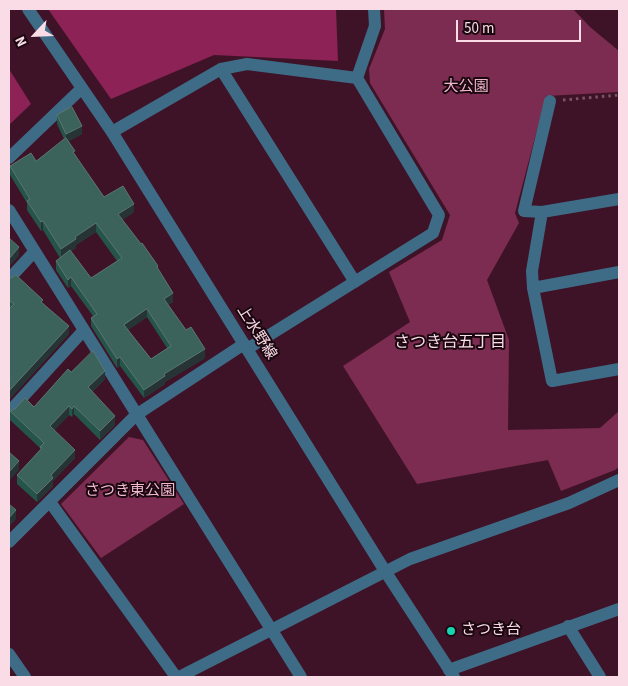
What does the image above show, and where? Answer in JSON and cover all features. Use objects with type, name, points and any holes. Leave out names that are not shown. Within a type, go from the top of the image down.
[{"type":"street","name":"上水野線","points":[[28,9],[112,132],[451,674]]},
{"type":"street","points":[[9,542],[136,415],[433,233],[439,215],[357,78],[375,26],[374,9]]},
{"type":"street","points":[[112,132],[222,69],[247,64],[357,78]]},
{"type":"street","points":[[222,69],[355,282]]},
{"type":"street","points":[[9,158],[81,89]]},
{"type":"street","points":[[550,101],[524,211],[542,212],[619,199]]},
{"type":"street","points":[[9,210],[301,677]]},
{"type":"street","points":[[542,212],[532,271],[533,288],[552,381],[619,370]]},
{"type":"street","points":[[9,279],[34,252]]},
{"type":"street","points":[[533,288],[619,272]]},
{"type":"street","points":[[9,412],[84,330]]},
{"type":"street","points":[[50,502],[177,677],[410,559],[569,503],[619,480]]},
{"type":"street","points":[[451,674],[568,626],[619,609]]},
{"type":"street","points":[[568,626],[600,677]]},
{"type":"street","points":[[9,654],[24,677]]},
{"type":"path","points":[[550,101],[619,96]]},
{"type":"green space","name":"大公園","points":[[384,9],[573,9],[590,27],[619,51],[619,92],[546,96],[515,213],[519,223],[487,280],[509,340],[508,430],[600,428],[619,411],[619,467],[615,470],[561,491],[548,460],[417,484],[343,366],[410,322],[389,272],[442,240],[450,215],[370,83],[369,69],[385,29]]},
{"type":"green space","name":"さつき東公園","points":[[129,437],[143,440],[184,504],[101,558],[61,504]]},
{"type":"shaded area","points":[[48,9],[336,9],[338,61],[214,55],[111,99]]},
{"type":"shaded area","points":[[9,69],[31,104],[9,125]]},
{"type":"building","points":[[72,107],[82,126],[66,134],[57,115]]},
{"type":"building","points":[[66,138],[75,151],[73,152],[104,197],[123,186],[134,204],[118,214],[142,243],[173,293],[164,299],[186,330],[191,327],[205,349],[164,374],[165,376],[144,390],[120,357],[117,359],[91,318],[97,314],[71,277],[68,280],[56,261],[70,250],[91,278],[122,258],[96,223],[61,249],[27,201],[30,199],[10,166],[31,153],[36,161]],"holes":[[[147,309],[171,346],[151,359],[124,325]]]},
{"type":"building","points":[[9,238],[19,247],[9,259]]},
{"type":"building","points":[[16,275],[43,300],[41,302],[69,326],[9,391],[9,309],[14,304],[9,300],[9,277],[11,278]]},
{"type":"building","points":[[93,351],[105,371],[88,387],[115,416],[100,431],[74,406],[72,409],[69,406],[50,426],[75,450],[51,475],[53,478],[37,494],[17,475],[42,448],[40,447],[44,443],[10,411],[15,409],[25,398],[34,407],[68,369],[71,372]]},
{"type":"building","points":[[9,452],[19,461],[9,472]]},
{"type":"building","points":[[9,504],[16,510],[9,518]]},
{"type":"place","name":"さつき台","points":[[451,631]]},
{"type":"district","name":"さつき台五丁目","points":[[450,343]]}]
